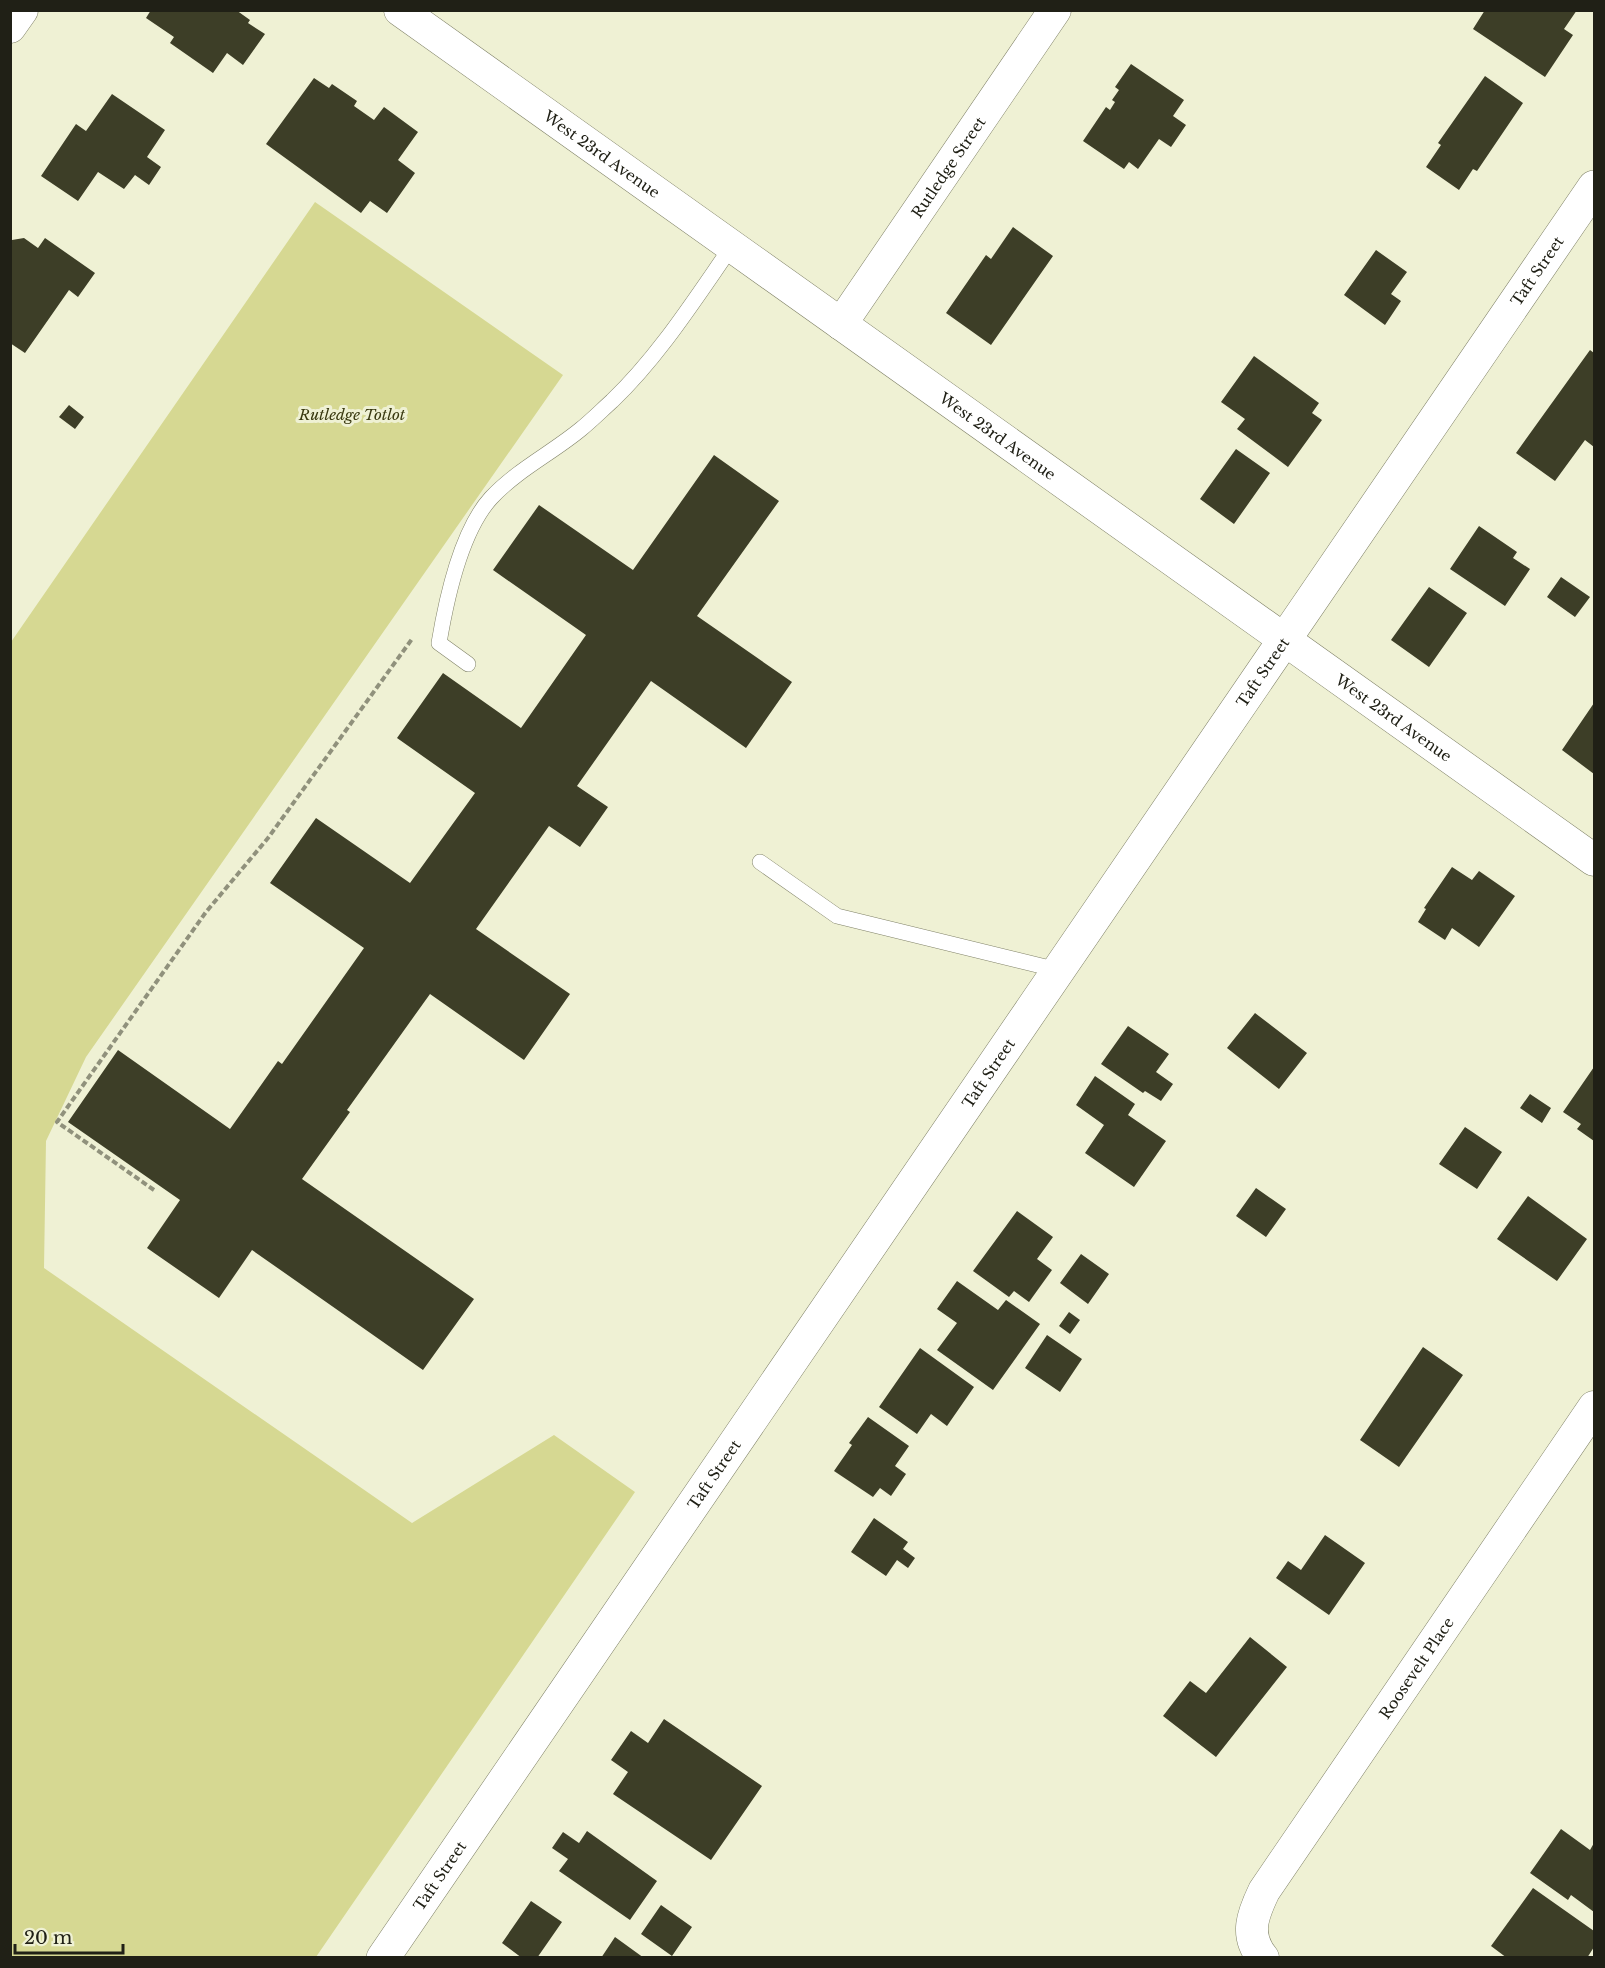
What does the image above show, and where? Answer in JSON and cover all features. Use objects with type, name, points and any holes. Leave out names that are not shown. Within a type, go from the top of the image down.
[{"type":"street","points":[[10,27],[21,10]]},
{"type":"street","name":"West 23rd Avenue","points":[[400,10],[1594,860]]},
{"type":"street","name":"Rutledge Street","points":[[841,324],[1055,10]]},
{"type":"street","name":"Taft Street","points":[[383,1958],[1594,187]]},
{"type":"street","name":"Roosevelt Place","points":[[1257,1945],[1254,1912],[1264,1891],[1594,1407]]},
{"type":"lane","points":[[468,664],[438,643],[448,591],[465,544],[479,515],[489,500],[503,486],[581,429],[613,400],[674,329],[732,246]]},
{"type":"lane","points":[[760,862],[837,916],[1059,970]]},
{"type":"path","points":[[154,1190],[57,1122],[206,912],[268,838],[414,637]]},
{"type":"green space","name":"Rutledge Totlot","points":[[315,202],[563,375],[86,1057],[46,1141],[44,1268],[412,1523],[554,1435],[635,1492],[316,1957],[11,1957],[11,642]]},
{"type":"building","points":[[151,10],[236,10],[250,20],[248,23],[265,34],[243,65],[227,53],[213,73],[170,43],[174,37],[146,18]]},
{"type":"building","points":[[1485,10],[1577,10],[1564,29],[1573,35],[1545,77],[1473,29]]},
{"type":"building","points":[[1131,64],[1184,100],[1173,116],[1186,125],[1171,147],[1159,139],[1138,169],[1129,162],[1124,169],[1083,141],[1106,107],[1110,110],[1115,102],[1112,100],[1119,90],[1115,87]]},
{"type":"building","points":[[1485,76],[1523,103],[1477,171],[1473,169],[1459,190],[1426,167],[1441,145],[1438,143]]},
{"type":"building","points":[[314,78],[329,88],[332,84],[357,101],[354,106],[374,120],[384,107],[418,132],[398,160],[415,173],[387,213],[370,201],[361,213],[266,144]]},
{"type":"building","points":[[112,94],[165,130],[147,157],[161,167],[149,185],[135,175],[124,189],[98,172],[78,201],[41,176],[76,124],[86,131]]},
{"type":"building","points":[[1013,227],[1053,256],[991,345],[946,313],[986,255],[991,259]]},
{"type":"building","points":[[24,238],[38,248],[45,238],[95,273],[78,297],[69,290],[25,353],[10,343],[10,243],[12,240]]},
{"type":"building","points":[[1376,250],[1407,272],[1391,294],[1401,301],[1385,325],[1344,295]]},
{"type":"building","points":[[1590,350],[1594,353],[1594,447],[1585,440],[1555,481],[1516,453]]},
{"type":"building","points":[[1254,356],[1319,403],[1312,413],[1322,420],[1288,467],[1237,429],[1245,419],[1221,402]]},
{"type":"building","points":[[69,405],[84,417],[75,429],[59,417]]},
{"type":"building","points":[[1236,449],[1270,473],[1234,524],[1200,499]]},
{"type":"building","points":[[714,455],[779,501],[697,616],[792,682],[746,748],[651,681],[577,786],[608,807],[580,847],[549,826],[476,929],[570,994],[524,1060],[430,994],[347,1110],[350,1112],[302,1179],[474,1299],[423,1370],[252,1250],[219,1298],[147,1248],[180,1200],[68,1122],[118,1050],[230,1129],[278,1061],[282,1064],[364,948],[270,883],[316,818],[410,883],[475,793],[397,738],[443,673],[521,728],[586,635],[493,570],[539,505],[633,570]]},
{"type":"building","points":[[1479,526],[1517,552],[1513,558],[1530,569],[1505,606],[1450,569]]},
{"type":"building","points":[[1561,577],[1590,597],[1575,617],[1547,597]]},
{"type":"building","points":[[1429,587],[1467,613],[1429,667],[1391,640]]},
{"type":"building","points":[[1594,703],[1594,774],[1562,750]]},
{"type":"building","points":[[1452,867],[1472,880],[1479,871],[1515,896],[1479,947],[1452,928],[1445,940],[1418,922],[1426,909],[1424,908]]},
{"type":"building","points":[[1255,1013],[1307,1053],[1279,1089],[1227,1048]]},
{"type":"building","points":[[1128,1026],[1169,1054],[1156,1072],[1173,1084],[1161,1101],[1145,1091],[1143,1093],[1101,1064]]},
{"type":"building","points":[[1594,1067],[1594,1141],[1577,1129],[1581,1124],[1563,1112]]},
{"type":"building","points":[[1095,1076],[1135,1104],[1128,1115],[1166,1141],[1134,1187],[1085,1153],[1104,1125],[1076,1105]]},
{"type":"building","points":[[1530,1094],[1551,1108],[1542,1123],[1520,1108]]},
{"type":"building","points":[[1465,1127],[1502,1152],[1477,1189],[1439,1164]]},
{"type":"building","points":[[1256,1188],[1286,1209],[1266,1237],[1236,1216]]},
{"type":"building","points":[[1528,1196],[1587,1239],[1557,1281],[1497,1239]]},
{"type":"building","points":[[1017,1211],[1053,1237],[1037,1259],[1052,1270],[1029,1302],[1014,1291],[1009,1297],[973,1271]]},
{"type":"building","points":[[1081,1254],[1109,1274],[1088,1304],[1060,1283]]},
{"type":"building","points":[[957,1281],[998,1310],[1006,1300],[1040,1324],[993,1390],[937,1350],[957,1323],[937,1309]]},
{"type":"building","points":[[1069,1312],[1080,1320],[1070,1334],[1059,1326]]},
{"type":"building","points":[[1047,1335],[1082,1359],[1060,1392],[1025,1368]]},
{"type":"building","points":[[1423,1347],[1463,1375],[1399,1467],[1360,1440]]},
{"type":"building","points":[[920,1348],[974,1387],[947,1426],[931,1414],[917,1434],[879,1407]]},
{"type":"building","points":[[868,1417],[909,1446],[895,1466],[906,1474],[891,1496],[880,1488],[873,1497],[834,1471],[852,1445],[849,1443]]},
{"type":"building","points":[[874,1518],[908,1542],[903,1549],[915,1558],[908,1568],[897,1560],[886,1576],[851,1552]]},
{"type":"building","points":[[1325,1535],[1365,1563],[1329,1615],[1276,1578],[1288,1561],[1301,1570]]},
{"type":"building","points":[[1250,1637],[1287,1667],[1216,1757],[1163,1716],[1190,1681],[1206,1693]]},
{"type":"building","points":[[664,1719],[762,1786],[711,1860],[613,1794],[628,1772],[611,1760],[631,1731],[648,1743]]},
{"type":"building","points":[[1561,1829],[1590,1850],[1594,1843],[1594,1912],[1571,1895],[1568,1900],[1530,1873]]},
{"type":"building","points":[[587,1831],[657,1881],[630,1920],[559,1871],[568,1859],[552,1848],[563,1832],[579,1843]]},
{"type":"building","points":[[1533,1888],[1594,1931],[1594,1947],[1587,1958],[1507,1958],[1491,1946]]},
{"type":"building","points":[[531,1901],[562,1922],[537,1958],[522,1958],[502,1943]]},
{"type":"building","points":[[661,1905],[692,1927],[672,1956],[641,1934]]},
{"type":"building","points":[[615,1937],[644,1958],[601,1958]]}]
